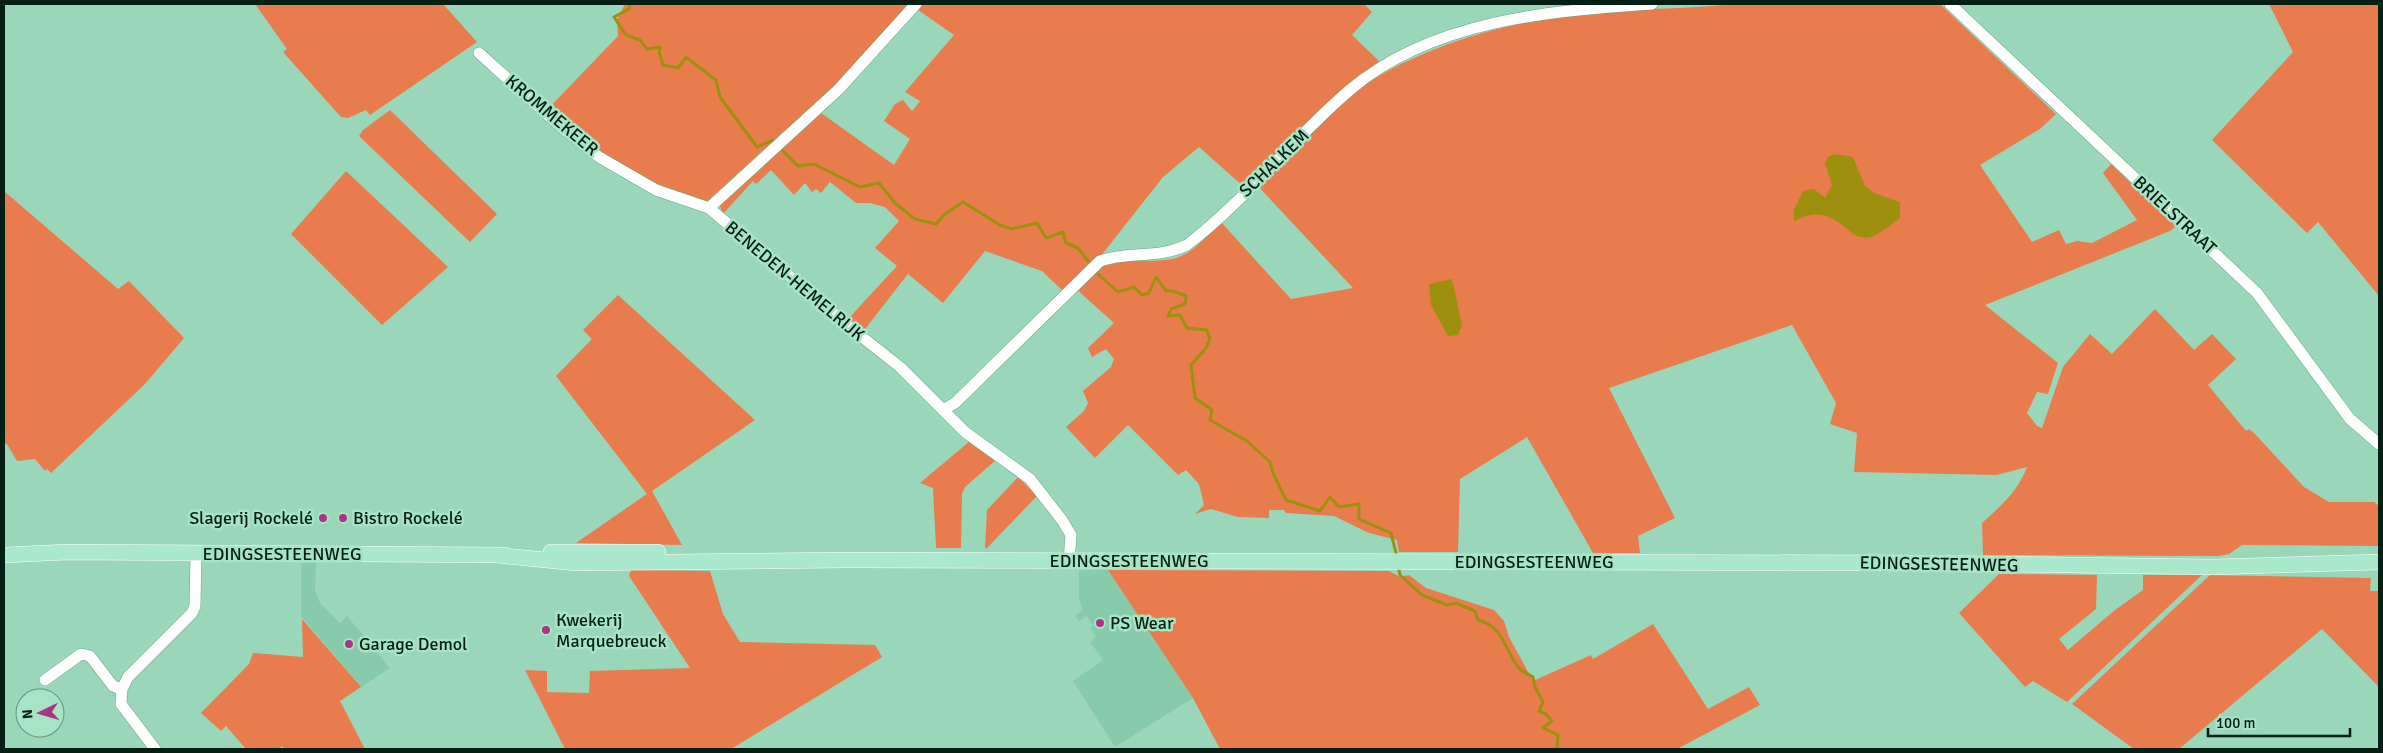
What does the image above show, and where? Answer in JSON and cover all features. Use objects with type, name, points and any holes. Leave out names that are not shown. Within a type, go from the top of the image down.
[{"type":"main road","name":"EDINGSESTEENWEG","points":[[4,546],[38,546],[68,552]]},
{"type":"main road","name":"EDINGSESTEENWEG","points":[[4,555],[68,552],[496,555],[576,563],[772,560],[1912,563],[2214,567],[2379,562]]},
{"type":"main road","name":"EDINGSESTEENWEG","points":[[2296,565],[2379,571]]},
{"type":"street","name":"BENEDEN-HEMELRIJK","points":[[916,4],[838,90],[710,208],[900,368],[965,432],[1030,479],[1062,520],[1070,535],[1069,561]]},
{"type":"street","name":"SCHALKEM","points":[[943,410],[955,402],[1100,261],[1114,256],[1176,251],[1187,245],[1350,90],[1383,66],[1434,43],[1501,22],[1598,7],[1652,4]]},
{"type":"street","name":"BRIELSTRAAT","points":[[1950,4],[2257,293],[2350,418],[2379,444]]},
{"type":"street","name":"KROMMEKEER","points":[[479,53],[561,128],[599,157],[656,190],[710,208]]},
{"type":"street","points":[[155,749],[121,704],[122,689],[128,677],[192,613],[195,606],[196,553]]},
{"type":"street","points":[[46,680],[81,654],[90,656],[113,686],[122,689]]},
{"type":"shaded area","points":[[255,4],[443,4],[477,42],[370,115],[366,110],[348,118],[341,117],[283,52],[287,49]]},
{"type":"shaded area","points":[[625,4],[910,4],[837,83],[705,203],[665,190],[588,144],[546,111],[618,36],[617,20]]},
{"type":"shaded area","points":[[923,4],[1364,4],[1372,12],[1352,35],[1378,60],[1380,66],[1244,187],[1199,147],[1163,177],[1100,257],[1062,290],[1042,271],[985,251],[943,303],[908,274],[862,333],[848,319],[897,266],[875,248],[899,221],[885,207],[870,203],[856,203],[830,182],[821,193],[816,189],[812,192],[805,183],[794,195],[771,170],[756,184],[753,181],[723,214],[720,206],[722,201],[821,113],[894,165],[910,139],[884,121],[895,104],[903,100],[912,111],[920,101],[905,92],[954,35],[918,10]]},
{"type":"shaded area","points":[[1735,4],[1940,4],[2056,114],[2040,129],[1980,165],[2032,242],[2059,230],[2066,244],[2077,241],[2092,243],[2137,220],[2103,173],[2111,164],[2176,226],[2170,231],[1985,305],[2058,363],[2048,394],[2037,392],[2027,413],[2037,426],[2042,428],[2063,367],[2090,334],[2112,354],[2155,309],[2194,350],[2212,334],[2236,359],[2208,385],[2246,431],[2249,429],[2255,434],[2304,487],[2329,502],[2374,502],[2379,506],[2379,546],[2242,545],[2229,554],[2219,556],[1983,555],[1982,523],[2014,491],[2027,467],[1997,475],[1854,472],[1857,433],[1830,424],[1836,403],[1792,325],[1609,388],[1675,518],[1638,536],[1640,553],[1593,553],[1527,437],[1460,479],[1458,552],[1399,552],[1397,540],[1369,533],[1334,516],[1286,513],[1284,510],[1269,510],[1269,518],[1238,517],[1211,509],[1195,514],[1204,505],[1199,484],[1186,470],[1178,475],[1128,425],[1095,458],[1066,427],[1084,411],[1088,403],[1083,391],[1111,367],[1114,359],[1106,349],[1092,357],[1088,348],[1114,323],[1075,288],[1102,267],[1123,261],[1167,260],[1183,256],[1200,243],[1220,221],[1291,299],[1353,288],[1258,186],[1354,91],[1382,74],[1440,47],[1502,28],[1533,21],[1598,12]]},
{"type":"shaded area","points":[[2269,4],[2379,4],[2379,296],[2318,222],[2307,233],[2212,140],[2293,52]]},
{"type":"shaded area","points":[[390,110],[497,214],[470,242],[359,136],[363,130]]},
{"type":"shaded area","points":[[1834,154],[1853,157],[1865,186],[1874,193],[1900,202],[1900,218],[1874,236],[1864,238],[1856,235],[1832,218],[1822,215],[1809,215],[1794,221],[1794,209],[1803,191],[1814,189],[1825,198],[1832,185],[1825,164],[1828,157]]},
{"type":"shaded area","points":[[346,171],[448,267],[382,325],[291,234]]},
{"type":"shaded area","points":[[4,191],[118,289],[129,281],[184,338],[145,384],[51,473],[47,469],[45,471],[35,459],[17,461],[7,444],[4,444]]},
{"type":"shaded area","points":[[1452,279],[1462,325],[1458,335],[1448,336],[1431,305],[1429,284]]},
{"type":"shaded area","points":[[618,295],[755,420],[652,491],[682,545],[576,543],[647,494],[556,376],[592,339],[583,330]]},
{"type":"shaded area","points":[[970,441],[996,460],[965,487],[962,494],[961,548],[936,548],[933,488],[920,483]]},
{"type":"shaded area","points":[[1018,477],[1037,496],[985,548],[987,510]]},
{"type":"shaded area","points":[[301,563],[316,563],[315,590],[320,603],[340,623],[347,616],[390,668],[361,687],[301,616]]},
{"type":"shaded area","points":[[631,570],[710,571],[723,614],[740,642],[875,645],[882,657],[731,749],[565,749],[525,670],[547,671],[547,692],[589,693],[590,671],[690,668],[629,576]]},
{"type":"shaded area","points":[[1079,570],[1108,570],[1193,698],[1115,747],[1073,681],[1103,660],[1090,642],[1096,637],[1090,628],[1093,625],[1086,616],[1079,621],[1075,616],[1083,611],[1079,599]]},
{"type":"shaded area","points":[[1108,570],[1389,571],[1400,577],[1409,575],[1426,588],[1494,610],[1504,621],[1509,637],[1533,681],[1591,655],[1593,659],[1653,624],[1708,709],[1749,687],[1760,705],[1677,749],[1220,749],[1193,698]]},
{"type":"shaded area","points":[[1999,574],[2097,575],[2096,609],[2059,639],[2068,650],[2115,610],[2143,590],[2143,575],[2202,575],[2067,702],[2033,681],[2025,687],[1959,613]]},
{"type":"shaded area","points":[[2210,575],[2371,578],[2370,591],[2379,591],[2379,687],[2322,629],[2179,749],[2134,749],[2072,704]]},
{"type":"shaded area","points":[[302,619],[361,687],[340,701],[365,749],[284,749],[282,746],[279,749],[246,749],[226,726],[221,731],[201,713],[249,664],[253,653],[303,657]]},
{"type":"waterway","points":[[630,4],[629,9],[614,17],[626,35],[640,40],[647,49],[660,47],[659,52],[663,65],[678,68],[686,57],[716,80],[720,97],[757,147],[773,140]]},
{"type":"waterway","points":[[783,151],[798,166],[814,164],[860,187],[879,183],[895,203],[915,219],[936,224],[945,214],[963,202],[1000,225],[1012,229],[1037,223],[1046,238],[1063,232],[1066,243],[1078,248],[1088,261]]},
{"type":"waterway","points":[[1098,274],[1118,292],[1134,287],[1142,295],[1149,293],[1156,277],[1166,291],[1173,291],[1186,296],[1185,304],[1171,309],[1168,316],[1180,315],[1187,328],[1207,330],[1210,339],[1206,348],[1191,365],[1195,398],[1212,410],[1210,420],[1247,441],[1270,462],[1273,473],[1286,500],[1320,511],[1330,497],[1339,507],[1359,504],[1359,519],[1391,533],[1396,553]]},
{"type":"waterway","points":[[1399,570],[1400,575],[1422,595],[1447,605],[1456,603],[1475,611],[1478,620],[1494,628],[1514,662],[1522,671],[1533,677],[1535,687],[1543,702],[1539,711],[1546,714],[1552,721],[1543,728],[1558,735],[1557,749]]},
{"type":"place","name":"Slagerij Rockelé","points":[[323,518]]},
{"type":"place","name":"Bistro Rockelé","points":[[343,518]]},
{"type":"place","name":"PS Wear","points":[[1100,623]]},
{"type":"place","name":"Kwekerij Marquebreuck","points":[[546,630]]},
{"type":"place","name":"Garage Demol","points":[[349,644]]}]
